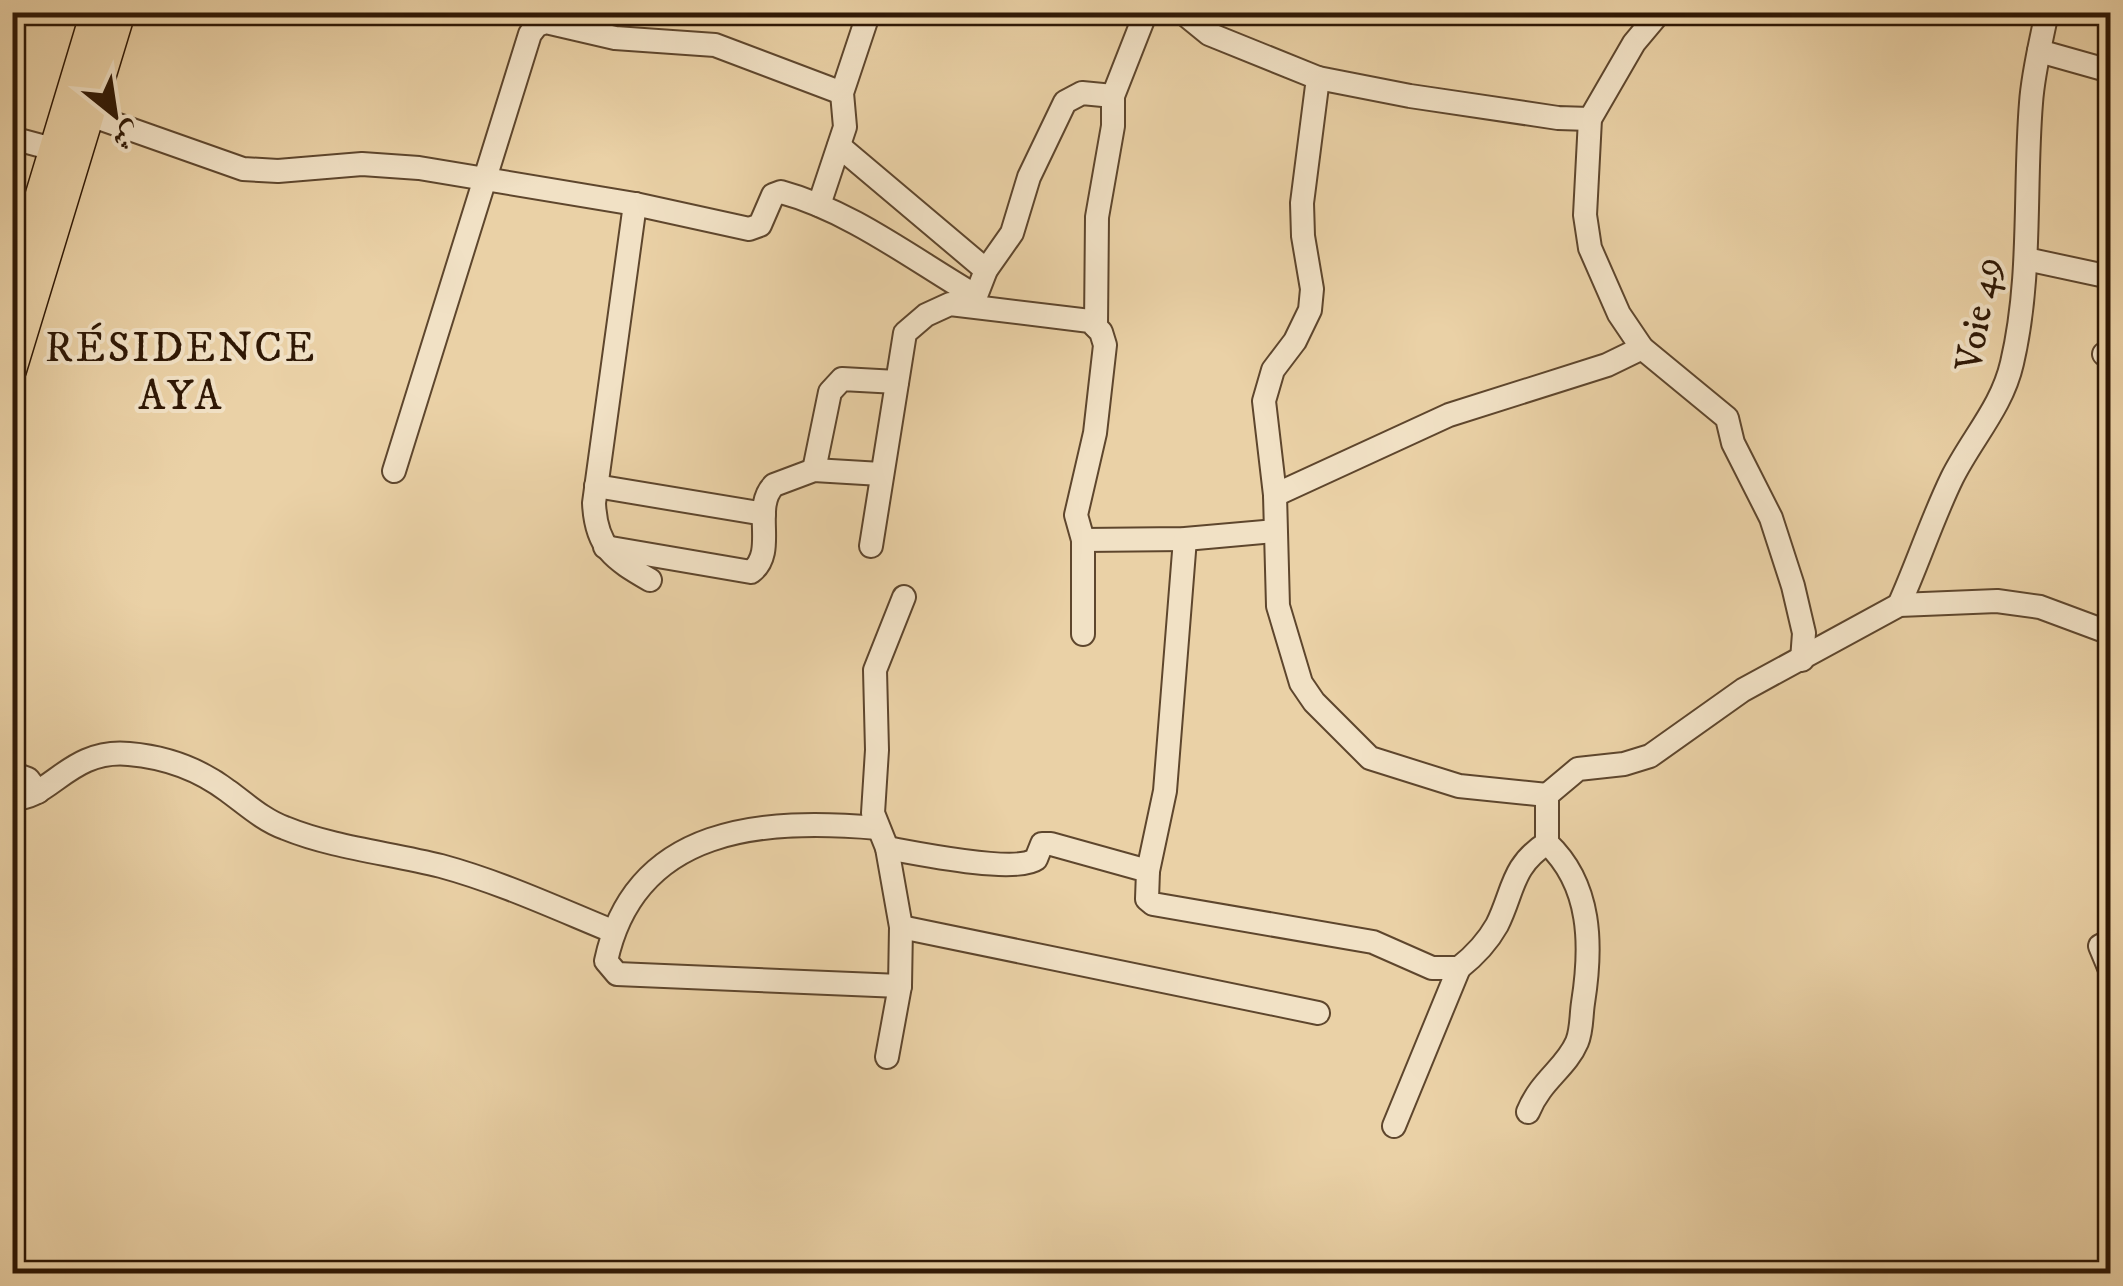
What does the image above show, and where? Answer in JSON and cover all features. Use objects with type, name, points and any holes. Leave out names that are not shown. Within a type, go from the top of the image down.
[{"type":"main road","points":[[12,287],[95,12]]},
{"type":"main road","points":[[12,370],[121,12]]},
{"type":"street","points":[[819,205],[845,127],[842,93],[869,12]]},
{"type":"street","points":[[1096,326],[1096,217],[1112,126],[1113,96],[1146,12]]},
{"type":"street","points":[[1182,12],[1209,34],[1318,78],[1410,96],[1590,120]]},
{"type":"street","points":[[1660,12],[1634,44],[1590,120],[1585,215],[1590,248],[1619,314],[1642,348],[1727,418],[1733,443],[1771,518],[1794,586],[1804,633],[1802,660]]},
{"type":"street","name":"Voie 49","points":[[1899,605],[1949,484],[2006,385],[2018,332],[2026,259],[2031,100],[2046,12]]},
{"type":"street","points":[[394,471],[530,34],[542,23],[615,38],[715,45],[842,93]]},
{"type":"street","points":[[2039,51],[2110,71]]},
{"type":"street","points":[[1318,78],[1302,202],[1312,289],[1310,310],[1295,341],[1273,370],[1264,401],[1275,495],[1278,606],[1301,683],[1314,702],[1370,758],[1459,786],[1547,794],[1578,769],[1624,764],[1650,756],[1743,690],[1899,605],[1997,601],[2074,618],[2110,633]]},
{"type":"street","points":[[974,301],[986,270],[1012,233],[1029,177],[1066,102],[1082,93],[1113,96]]},
{"type":"street","points":[[90,115],[243,169],[391,165],[635,204],[749,229],[762,222],[778,192],[819,205],[974,301]]},
{"type":"street","points":[[12,138],[53,149]]},
{"type":"street","points":[[839,146],[986,270]]},
{"type":"street","points":[[635,204],[596,486],[595,518],[610,554],[650,580]]},
{"type":"street","points":[[2026,259],[2110,277]]},
{"type":"street","points":[[871,546],[906,333],[926,315],[950,304],[974,301],[1063,320],[1090,321],[1102,332],[1105,345],[1094,433],[1076,515],[1083,540],[1083,634]]},
{"type":"street","points":[[1275,495],[1449,414],[1608,365],[1642,348]]},
{"type":"street","points":[[814,470],[830,392],[836,382],[897,382]]},
{"type":"street","points":[[605,546],[751,572],[763,559],[764,514],[770,488],[786,478],[814,470],[882,474]]},
{"type":"street","points":[[596,486],[764,514]]},
{"type":"street","points":[[1083,540],[1185,539],[1274,532]]},
{"type":"street","points":[[1185,539],[1164,791],[1148,871],[1147,898],[1153,904],[1373,942],[1432,968],[1459,968]]},
{"type":"street","points":[[887,1057],[900,986],[901,926],[883,838],[872,813],[877,750],[875,670],[904,598]]},
{"type":"street","points":[[12,798],[22,799],[38,792],[64,770],[101,753],[159,759],[209,778],[279,826],[479,877],[612,931]]},
{"type":"street","points":[[12,773],[28,779],[38,792]]},
{"type":"street","points":[[1528,1112],[1538,1090],[1579,1038],[1587,973],[1582,898],[1571,869],[1547,843],[1547,794]]},
{"type":"street","points":[[900,986],[616,974],[606,961],[612,931],[643,886],[682,852],[704,839],[778,824],[834,824],[945,859],[1023,866],[1034,861],[1040,846],[1046,844],[1148,871]]},
{"type":"street","points":[[1394,1126],[1459,968],[1497,924],[1512,880],[1522,865],[1532,852],[1547,843]]},
{"type":"street","points":[[901,926],[1318,1013]]},
{"type":"street","points":[[2110,941],[2100,946],[2110,970]]},
{"type":"district","name":"RÉSIDENCE AYA","points":[[181,373]]}]
